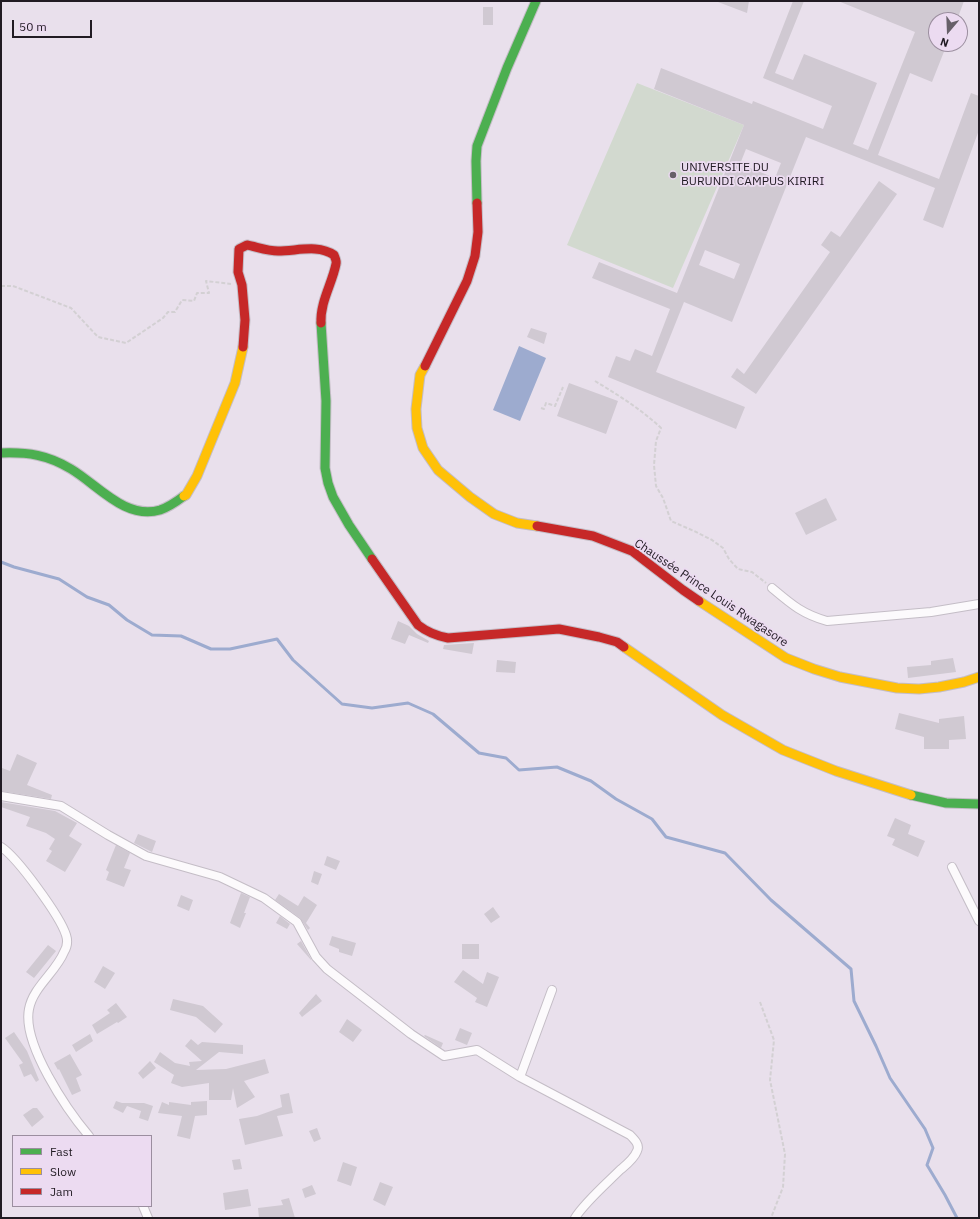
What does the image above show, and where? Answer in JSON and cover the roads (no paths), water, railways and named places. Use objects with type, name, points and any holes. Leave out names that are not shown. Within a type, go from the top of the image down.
[{"type":"street","name":"Chaussée Prince Louis Rwagasore","points":[[536,1],[507,68],[477,146],[478,232],[475,256],[464,288],[420,375],[416,409],[417,428],[423,448],[438,470],[470,497],[494,514],[517,523],[593,536],[632,552],[690,594],[786,658],[800,664],[840,677],[897,688],[920,689],[939,687],[964,682],[979,677]]},
{"type":"street","points":[[1,453],[20,452],[37,454],[55,460],[130,509],[146,512],[160,510],[173,504],[186,495],[197,476],[235,383],[244,344],[245,320],[242,284],[238,272],[239,249],[247,245],[277,251],[314,249],[327,250],[334,255],[336,264],[325,297],[321,317],[326,409],[325,468],[328,483],[333,496],[349,524],[409,614],[426,632],[436,636],[448,638],[559,629],[605,638],[617,642],[633,652],[722,715],[783,750],[836,772],[903,793],[946,803],[979,804]]},
{"type":"street","points":[[772,588],[796,608],[812,617],[827,621],[931,612],[979,604]]},
{"type":"street","points":[[1,796],[61,806],[146,856],[220,877],[264,898],[297,922],[316,957],[327,969],[411,1034],[444,1056],[477,1050],[520,1077],[630,1135],[636,1141],[638,1146],[632,1159],[602,1188],[575,1218]]},
{"type":"street","points":[[1,847],[15,860],[48,902],[66,935],[67,944],[64,954],[33,997],[29,1010],[29,1025],[33,1042],[46,1071],[61,1098],[88,1135]]},
{"type":"street","points":[[952,867],[979,921]]},
{"type":"street","points":[[520,1077],[552,990]]},
{"type":"street","points":[[143,1207],[148,1218]]},
{"type":"water","points":[[519,346],[546,358],[520,421],[493,410]]},
{"type":"waterway","points":[[1,562],[59,579],[87,597],[109,605],[127,620],[152,635],[181,636],[211,649],[230,649],[277,639],[293,660],[342,704],[372,708],[408,703],[433,714],[479,753],[506,758],[519,770],[557,767],[591,781],[616,799],[652,819],[666,837],[725,853],[771,900],[851,969],[854,1001],[890,1078],[925,1129],[933,1148],[927,1165],[957,1218]]},
{"type":"place","name":"UNIVERSITE DU BURUNDI CAMPUS KIRIRI","points":[[673,175]]}]
